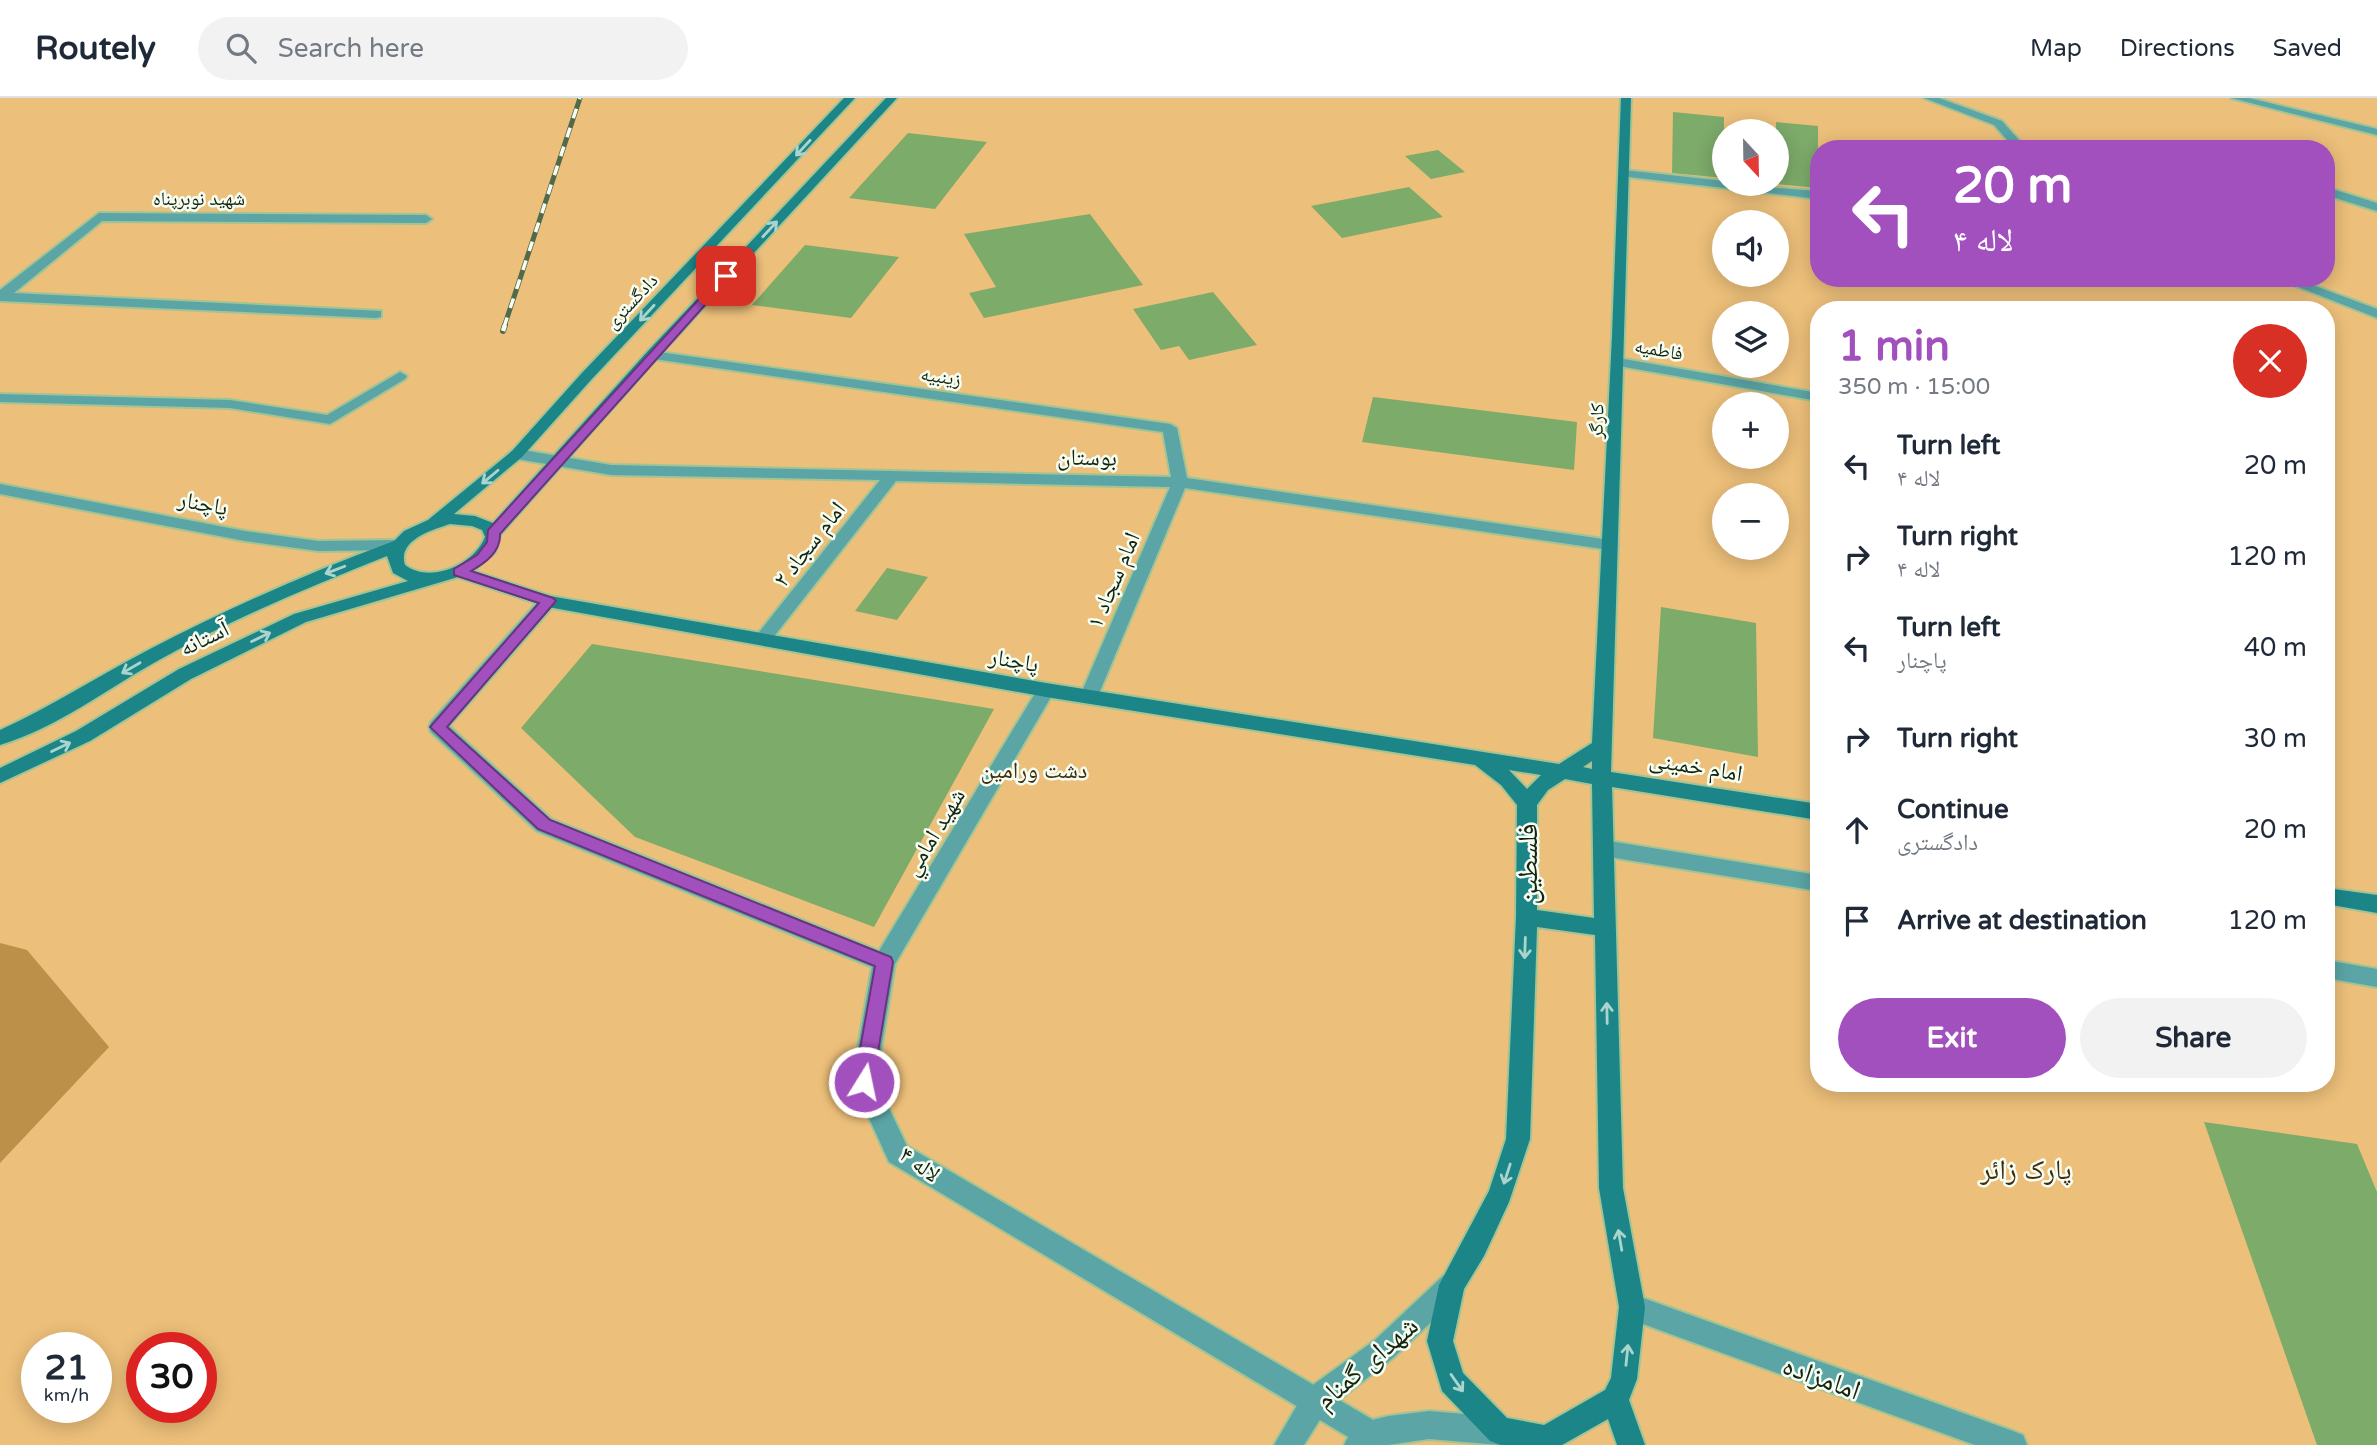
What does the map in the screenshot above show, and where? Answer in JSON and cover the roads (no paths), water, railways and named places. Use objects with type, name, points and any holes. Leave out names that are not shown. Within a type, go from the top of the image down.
[{"type":"main road","name":"دادگستری","points":[[434,523],[517,454],[586,377],[850,98]]},
{"type":"main road","points":[[434,523],[450,519],[478,521],[493,533],[652,355],[892,98]]},
{"type":"main road","name":"کارگر","points":[[1601,746],[1618,362],[1626,98]]},
{"type":"main road","name":"آستانه","points":[[0,738],[48,716],[155,654],[276,593],[399,545],[408,536],[434,523]]},
{"type":"main road","name":"آستانه","points":[[0,776],[83,736],[185,674],[300,618],[452,574],[482,559],[493,542],[493,533]]},
{"type":"main road","name":"پاچنار","points":[[399,545],[394,562],[397,569],[415,578],[452,574],[548,601],[1046,690],[1565,772]]},
{"type":"main road","points":[[1504,1438],[1546,1439],[1615,1400],[1624,1379],[1632,1307],[1611,1188],[1601,746]]},
{"type":"main road","name":"فلسطین","points":[[1504,1438],[1452,1381],[1440,1341],[1452,1285],[1475,1247],[1500,1194],[1518,1139],[1527,917],[1527,803],[1541,785],[1565,772],[1601,746]]},
{"type":"main road","points":[[1480,759],[1508,779],[1527,803]]},
{"type":"main road","name":"امام خمینی","points":[[1565,772],[1810,811]]},
{"type":"main road","points":[[2335,898],[2377,905]]},
{"type":"main road","points":[[1527,917],[1605,928]]},
{"type":"main road","points":[[1615,1400],[1631,1445]]},
{"type":"street","points":[[1929,98],[1998,123],[2013,140]]},
{"type":"street","points":[[2236,98],[2377,132]]},
{"type":"street","points":[[1624,174],[1810,194]]},
{"type":"street","points":[[2335,194],[2377,207]]},
{"type":"street","name":"شهید نوبرپناه","points":[[1,297],[99,217],[426,219]]},
{"type":"street","points":[[2305,287],[2377,314]]},
{"type":"street","points":[[1,297],[376,314]]},
{"type":"street","name":"زينبيه","points":[[652,355],[1170,428],[1180,482]]},
{"type":"street","name":"فاطميه","points":[[1618,362],[1810,396]]},
{"type":"street","points":[[0,398],[230,404],[330,420],[400,376]]},
{"type":"street","name":"بوستان","points":[[517,454],[611,470],[1180,482],[1610,545]]},
{"type":"street","name":"امام سجاد ۲","points":[[762,639],[892,476]]},
{"type":"street","name":"امام سجاد ۱","points":[[1088,696],[1180,482]]},
{"type":"street","name":"پاچنار","points":[[0,489],[246,536],[318,546],[399,545]]},
{"type":"street","points":[[548,601],[438,727],[544,825],[884,962]]},
{"type":"street","name":"شهيد امامي","points":[[884,962],[1046,690]]},
{"type":"street","points":[[1603,848],[1810,882]]},
{"type":"street","name":"لاله ۴","points":[[884,962],[864,1082],[898,1154],[1316,1400],[1364,1439]]},
{"type":"street","points":[[2335,971],[2377,978]]},
{"type":"street","name":"شهدای گمنام","points":[[1288,1445],[1316,1400],[1384,1349],[1452,1285]]},
{"type":"street","name":"امامزاده","points":[[1632,1307],[2013,1445]]},
{"type":"street","points":[[1364,1439],[1429,1425],[1504,1438]]},
{"type":"railway","points":[[504,327],[580,98]]},
{"type":"railway","points":[[503,331],[505,325]]},
{"type":"park label","name":"دشت ورامین","points":[[1034,770]]},
{"type":"park label","name":"پارک زائر","points":[[2026,1169]]}]
